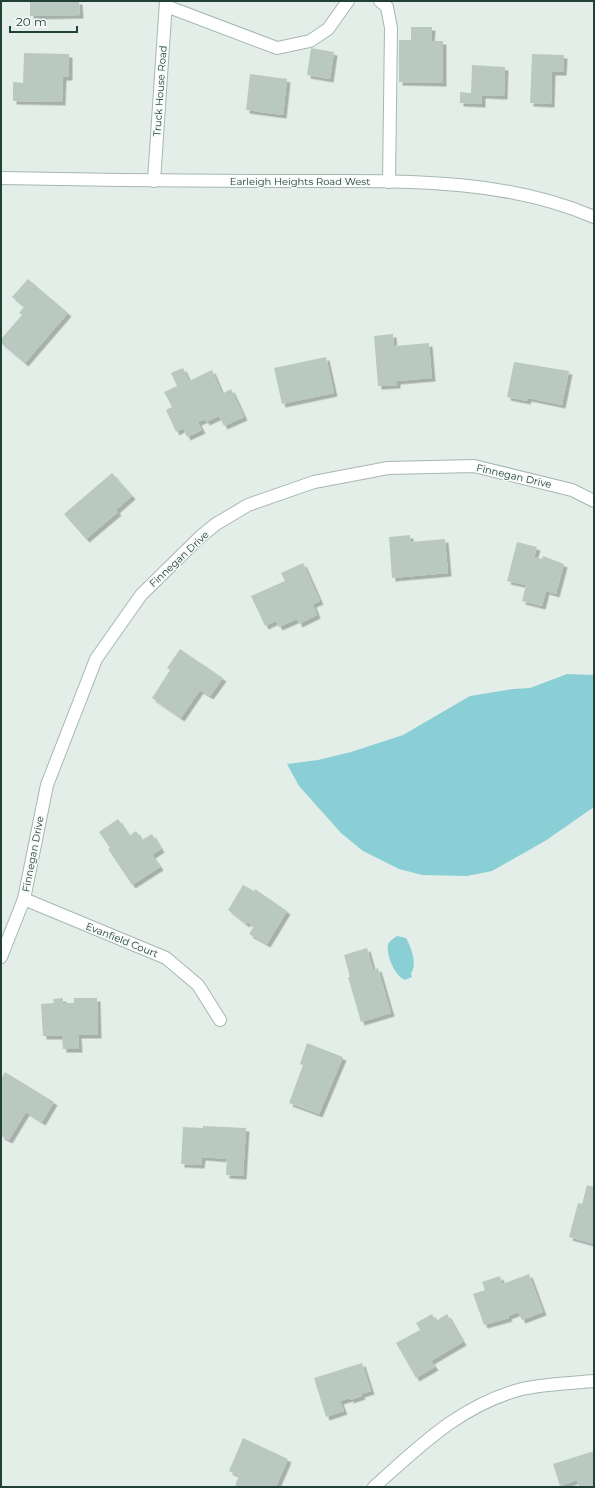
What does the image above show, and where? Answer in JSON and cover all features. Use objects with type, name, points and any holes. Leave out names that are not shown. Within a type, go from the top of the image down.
[{"type":"street","points":[[166,4],[277,48],[310,42],[328,28],[348,1]]},
{"type":"street","points":[[380,1],[387,7],[391,28],[389,182]]},
{"type":"street","name":"Truck House Road","points":[[154,181],[166,4]]},
{"type":"street","name":"Earleigh Heights Road West","points":[[1,178],[154,181],[389,182],[460,185],[530,195],[594,217]]},
{"type":"street","name":"Finnegan Drive","points":[[1,957],[24,899],[47,785],[96,659],[141,595],[216,524],[248,505],[314,482],[388,468],[474,466],[572,490],[594,501]]},
{"type":"street","name":"Evanfield Court","points":[[24,899],[166,958],[198,985],[220,1020]]},
{"type":"street","points":[[374,1487],[440,1428],[487,1402],[522,1389],[594,1381]]},
{"type":"water","points":[[567,674],[594,675],[594,807],[545,841],[492,871],[467,876],[422,875],[399,869],[363,851],[341,833],[299,786],[287,764],[318,760],[351,752],[403,735],[470,696],[513,689],[530,688]]},
{"type":"water","points":[[397,936],[406,938],[413,956],[414,965],[411,973],[412,977],[406,980],[400,977],[397,973],[388,954],[388,945]]},
{"type":"building","points":[[30,1],[79,1],[80,15],[30,16]]},
{"type":"building","points":[[411,27],[432,27],[431,41],[443,41],[443,83],[399,82],[399,40],[411,40]]},
{"type":"building","points":[[311,48],[334,52],[330,79],[307,75]]},
{"type":"building","points":[[24,53],[69,54],[69,77],[63,77],[62,102],[13,101],[13,82],[23,83]]},
{"type":"building","points":[[532,54],[564,55],[563,72],[552,72],[551,104],[530,103]]},
{"type":"building","points":[[472,65],[505,67],[504,96],[482,95],[482,104],[460,103],[460,92],[471,93]]},
{"type":"building","points":[[250,74],[287,79],[283,115],[246,110]]},
{"type":"building","points":[[28,279],[68,313],[25,363],[1,343],[1,339],[22,315],[19,313],[24,307],[12,297]]},
{"type":"building","points":[[393,334],[394,346],[429,343],[432,378],[397,381],[397,385],[378,386],[374,336]]},
{"type":"building","points":[[326,357],[334,393],[282,404],[274,368]]},
{"type":"building","points":[[514,362],[569,371],[562,405],[528,398],[527,401],[507,397]]},
{"type":"building","points":[[183,368],[189,381],[212,370],[222,394],[231,389],[244,417],[224,426],[219,416],[206,422],[205,419],[198,422],[202,430],[187,437],[183,428],[176,432],[166,410],[172,407],[164,392],[177,386],[171,373]]},
{"type":"building","points":[[112,473],[132,496],[116,510],[118,512],[86,539],[64,514]]},
{"type":"building","points":[[410,535],[411,542],[445,539],[448,573],[392,578],[389,537]]},
{"type":"building","points":[[517,542],[537,547],[534,557],[542,559],[543,556],[564,564],[556,594],[546,591],[542,606],[522,601],[526,585],[507,581]]},
{"type":"building","points":[[303,563],[320,601],[313,604],[317,615],[299,624],[297,619],[279,627],[276,621],[265,626],[251,596],[285,581],[281,573]]},
{"type":"building","points":[[180,649],[223,678],[210,696],[200,690],[181,718],[152,698],[170,670],[167,668]]},
{"type":"building","points":[[118,819],[129,836],[136,831],[142,840],[152,834],[161,849],[152,855],[160,867],[132,885],[108,849],[110,848],[99,832]]},
{"type":"building","points":[[243,885],[254,891],[255,889],[287,911],[267,944],[249,934],[254,926],[247,922],[246,924],[228,910]]},
{"type":"building","points":[[367,948],[373,970],[378,968],[391,1013],[361,1022],[348,977],[350,977],[344,955]]},
{"type":"building","points":[[63,998],[63,1003],[74,1003],[74,998],[97,998],[98,1035],[78,1035],[79,1049],[63,1049],[62,1036],[43,1036],[41,1004],[54,1003],[53,999]]},
{"type":"building","points":[[307,1043],[343,1057],[319,1114],[289,1103],[303,1065],[300,1064]]},
{"type":"building","points":[[5,1072],[54,1102],[42,1122],[26,1112],[9,1140],[1,1136],[1,1079]]},
{"type":"building","points":[[203,1126],[246,1128],[243,1176],[226,1175],[227,1159],[202,1157],[201,1165],[181,1164],[183,1127],[203,1128]]},
{"type":"building","points":[[587,1185],[594,1187],[594,1244],[569,1237],[578,1203],[582,1204]]},
{"type":"building","points":[[529,1274],[543,1312],[522,1320],[518,1312],[508,1316],[509,1318],[484,1325],[473,1294],[485,1290],[482,1282],[500,1276],[502,1284]]},
{"type":"building","points":[[432,1314],[436,1321],[447,1314],[463,1342],[431,1361],[435,1367],[416,1378],[396,1343],[420,1330],[416,1323]]},
{"type":"building","points":[[362,1363],[371,1391],[350,1400],[350,1398],[340,1401],[344,1411],[326,1417],[314,1378]]},
{"type":"building","points":[[243,1438],[288,1459],[276,1487],[240,1487],[235,1485],[239,1476],[229,1471]]},
{"type":"building","points":[[594,1451],[594,1487],[579,1487],[577,1480],[560,1486],[553,1464]]}]
